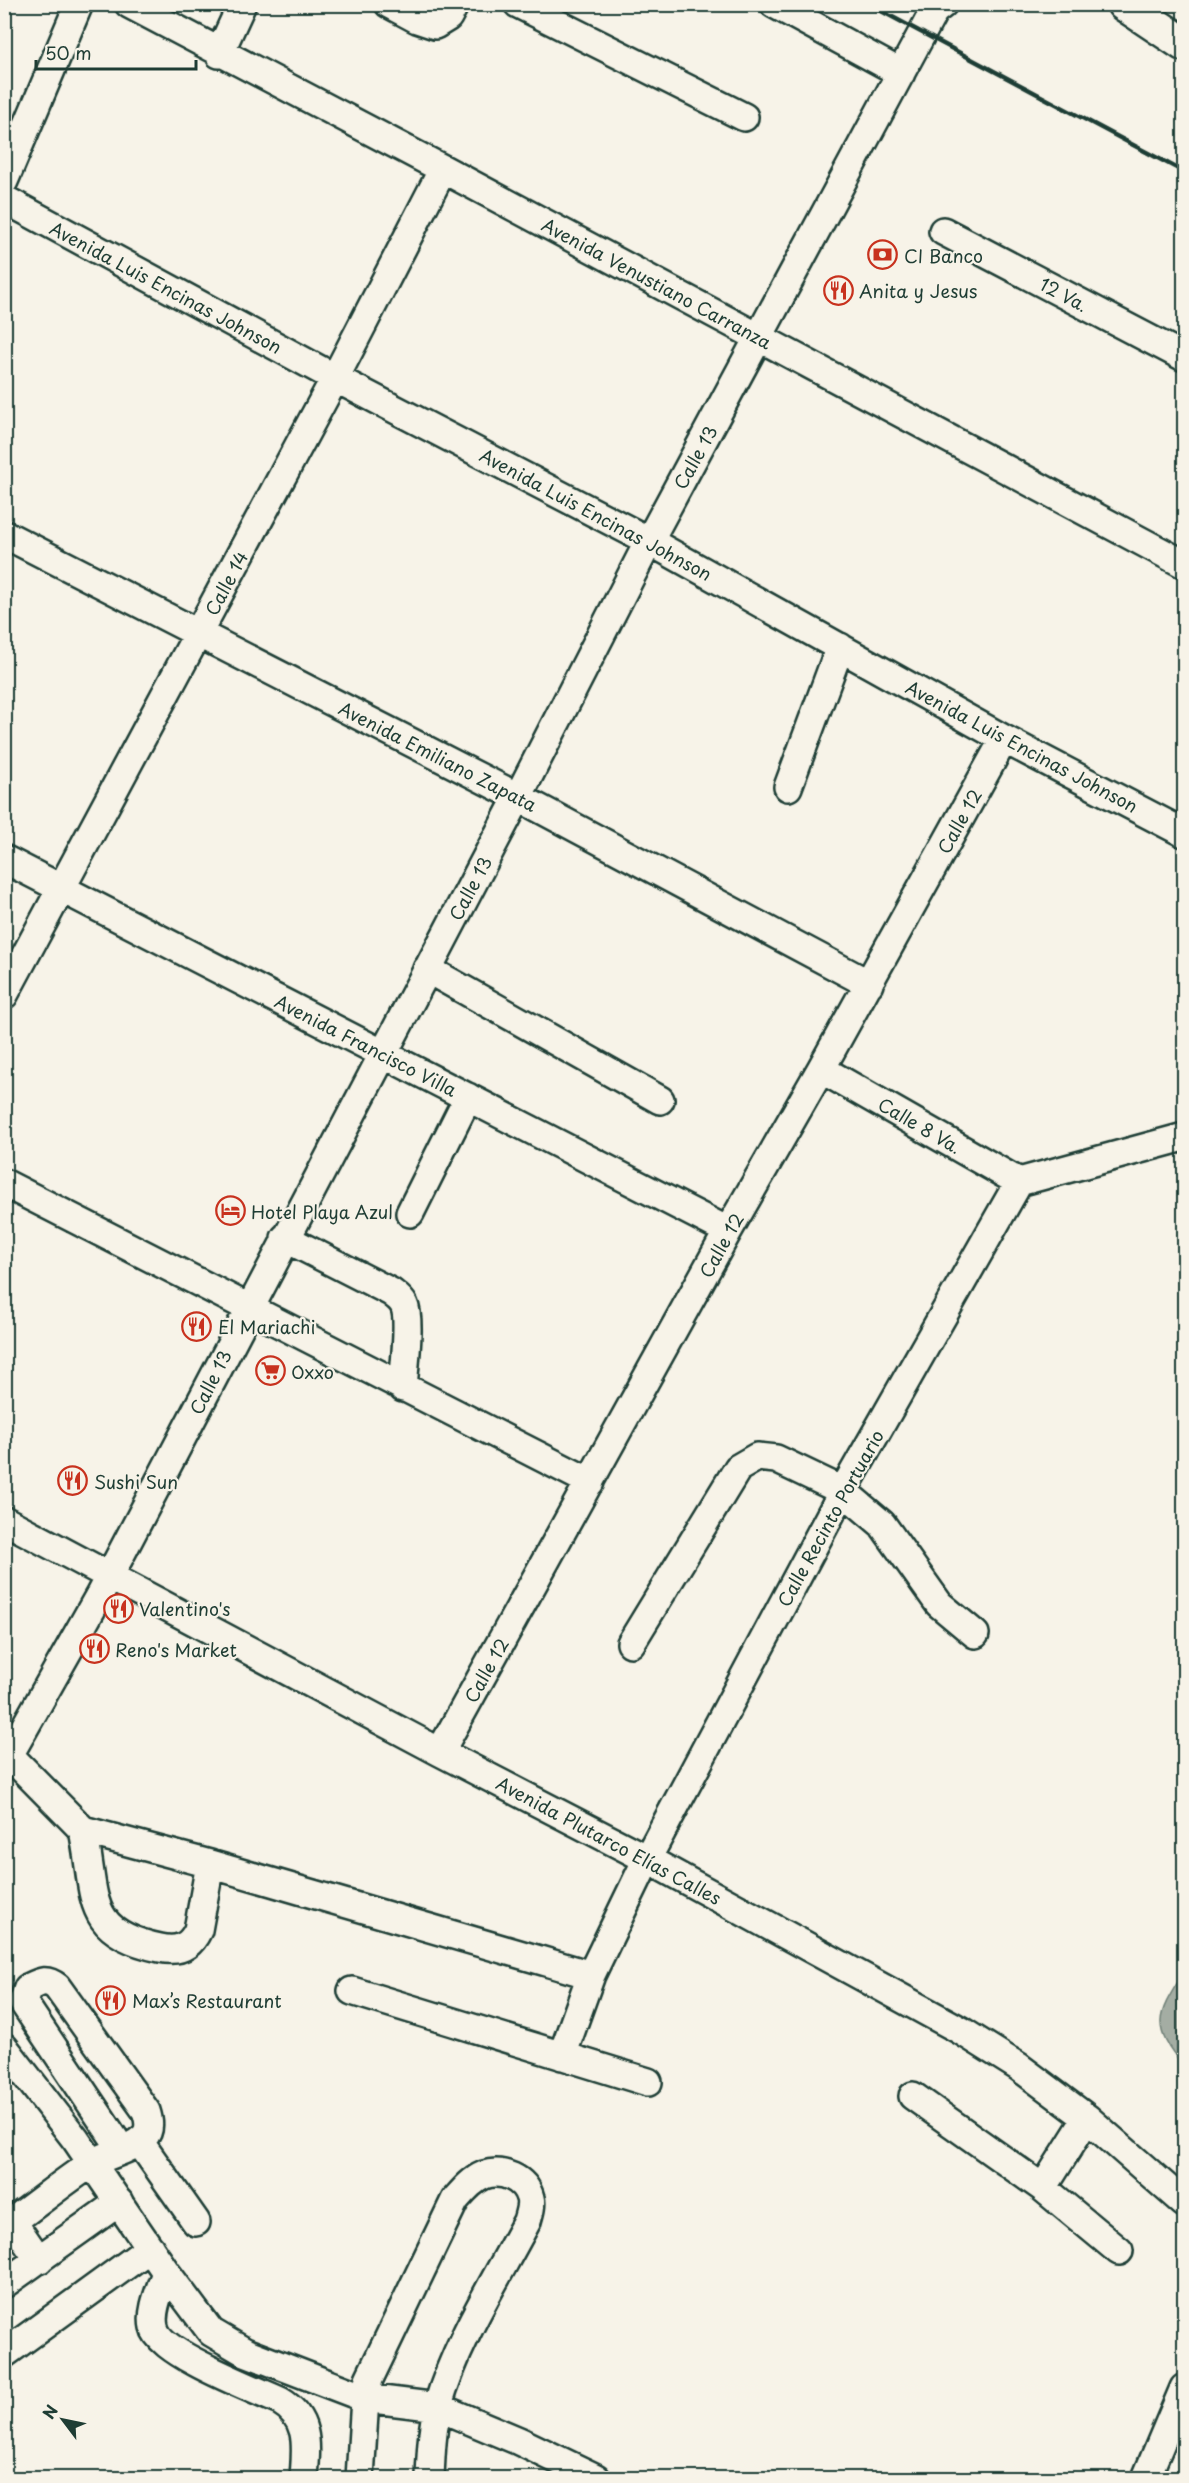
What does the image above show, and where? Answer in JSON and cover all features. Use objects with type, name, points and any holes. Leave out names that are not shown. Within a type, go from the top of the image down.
[{"type":"main road","points":[[1124,4],[1185,44]]},
{"type":"street","points":[[4,181],[79,4]]},
{"type":"street","name":"Avenida Venustiano Carranza","points":[[129,4],[219,54],[443,169],[1185,564]]},
{"type":"street","points":[[219,54],[242,4]]},
{"type":"street","points":[[389,4],[426,23],[435,25],[448,13]]},
{"type":"street","points":[[518,4],[744,117]]},
{"type":"street","points":[[774,4],[901,73]]},
{"type":"street","name":"Calle 13","points":[[7,1760],[110,1575],[382,1052],[518,797],[649,541],[937,7]]},
{"type":"street","name":"Calle 14","points":[[4,995],[335,378],[443,169]]},
{"type":"street","name":"Avenida Luis Encinas Johnson","points":[[4,199],[335,378],[649,541],[1004,739],[1185,833]]},
{"type":"street","name":"12 Va.","points":[[943,231],[1185,357]]},
{"type":"street","name":"Avenida Emiliano Zapata","points":[[4,534],[518,797],[869,984]]},
{"type":"street","points":[[788,787],[840,647]]},
{"type":"street","name":"Calle 12","points":[[440,1752],[728,1231],[869,984],[1004,739]]},
{"type":"street","name":"Avenida Francisco Villa","points":[[4,859],[728,1231]]},
{"type":"street","points":[[427,969],[660,1100]]},
{"type":"street","name":"Calle 8 Va.","points":[[821,1069],[1019,1182]]},
{"type":"street","points":[[410,1213],[468,1096]]},
{"type":"street","points":[[1019,1182],[1185,1137]]},
{"type":"street","name":"Calle Recinto Portuario","points":[[562,2056],[591,1975],[647,1859],[843,1491],[1019,1182]]},
{"type":"street","points":[[4,1183],[590,1482]]},
{"type":"street","points":[[285,1238],[391,1292],[400,1299],[406,1307],[407,1319],[403,1388]]},
{"type":"street","points":[[631,1643],[738,1468],[757,1457],[776,1459],[843,1491],[882,1524],[939,1604],[975,1634]]},
{"type":"street","name":"Avenida Plutarco Elías Calles","points":[[4,1520],[440,1752],[647,1859],[960,2030],[1019,2067],[1087,2118],[1185,2203]]},
{"type":"street","points":[[7,1760],[82,1830],[210,1864],[591,1975]]},
{"type":"street","points":[[82,1830],[99,1913],[111,1929],[135,1943],[171,1950],[186,1946],[194,1939],[198,1930],[210,1864]]},
{"type":"street","points":[[39,2260],[8,2224],[92,2163],[131,2146],[146,2135],[148,2128],[146,2111],[57,1987],[41,1981],[28,1988],[23,2002],[131,2146],[196,2222]]},
{"type":"street","points":[[352,1991],[648,2082]]},
{"type":"street","points":[[4,2047],[92,2163],[166,2272],[212,2332],[234,2347],[365,2398],[438,2407],[519,2441],[596,2478]]},
{"type":"street","points":[[913,2096],[1043,2188],[1119,2252]]},
{"type":"street","points":[[1043,2188],[1087,2118]]},
{"type":"street","points":[[360,2478],[365,2398],[376,2362],[455,2200],[468,2186],[483,2176],[508,2175],[525,2187],[530,2198],[530,2210],[527,2221],[455,2358],[438,2407],[433,2433],[430,2478]]},
{"type":"street","points":[[4,2284],[119,2202]]},
{"type":"street","points":[[7,2345],[150,2248]]},
{"type":"street","points":[[166,2272],[154,2314],[153,2324],[158,2338],[177,2353],[280,2401],[293,2410],[303,2427],[304,2478]]},
{"type":"street","points":[[1146,2478],[1185,2388]]},
{"type":"shaded area","points":[[1184,1972],[1184,2066],[1165,2040],[1161,2019],[1168,1998]]},
{"type":"railway","points":[[868,4],[1184,172]]},
{"type":"place","name":"CI Banco","points":[[883,255]]},
{"type":"place","name":"Anita y Jesus","points":[[838,290]]},
{"type":"place","name":"Hotel Playa Azul","points":[[230,1211]]},
{"type":"place","name":"El Mariachi","points":[[197,1326]]},
{"type":"place","name":"Oxxo","points":[[270,1371]]},
{"type":"place","name":"Sushi Sun","points":[[73,1481]]},
{"type":"place","name":"Valentino's","points":[[118,1608]]},
{"type":"place","name":"Reno's Market","points":[[94,1649]]},
{"type":"place","name":"Max’s Restaurant","points":[[111,2000]]}]
